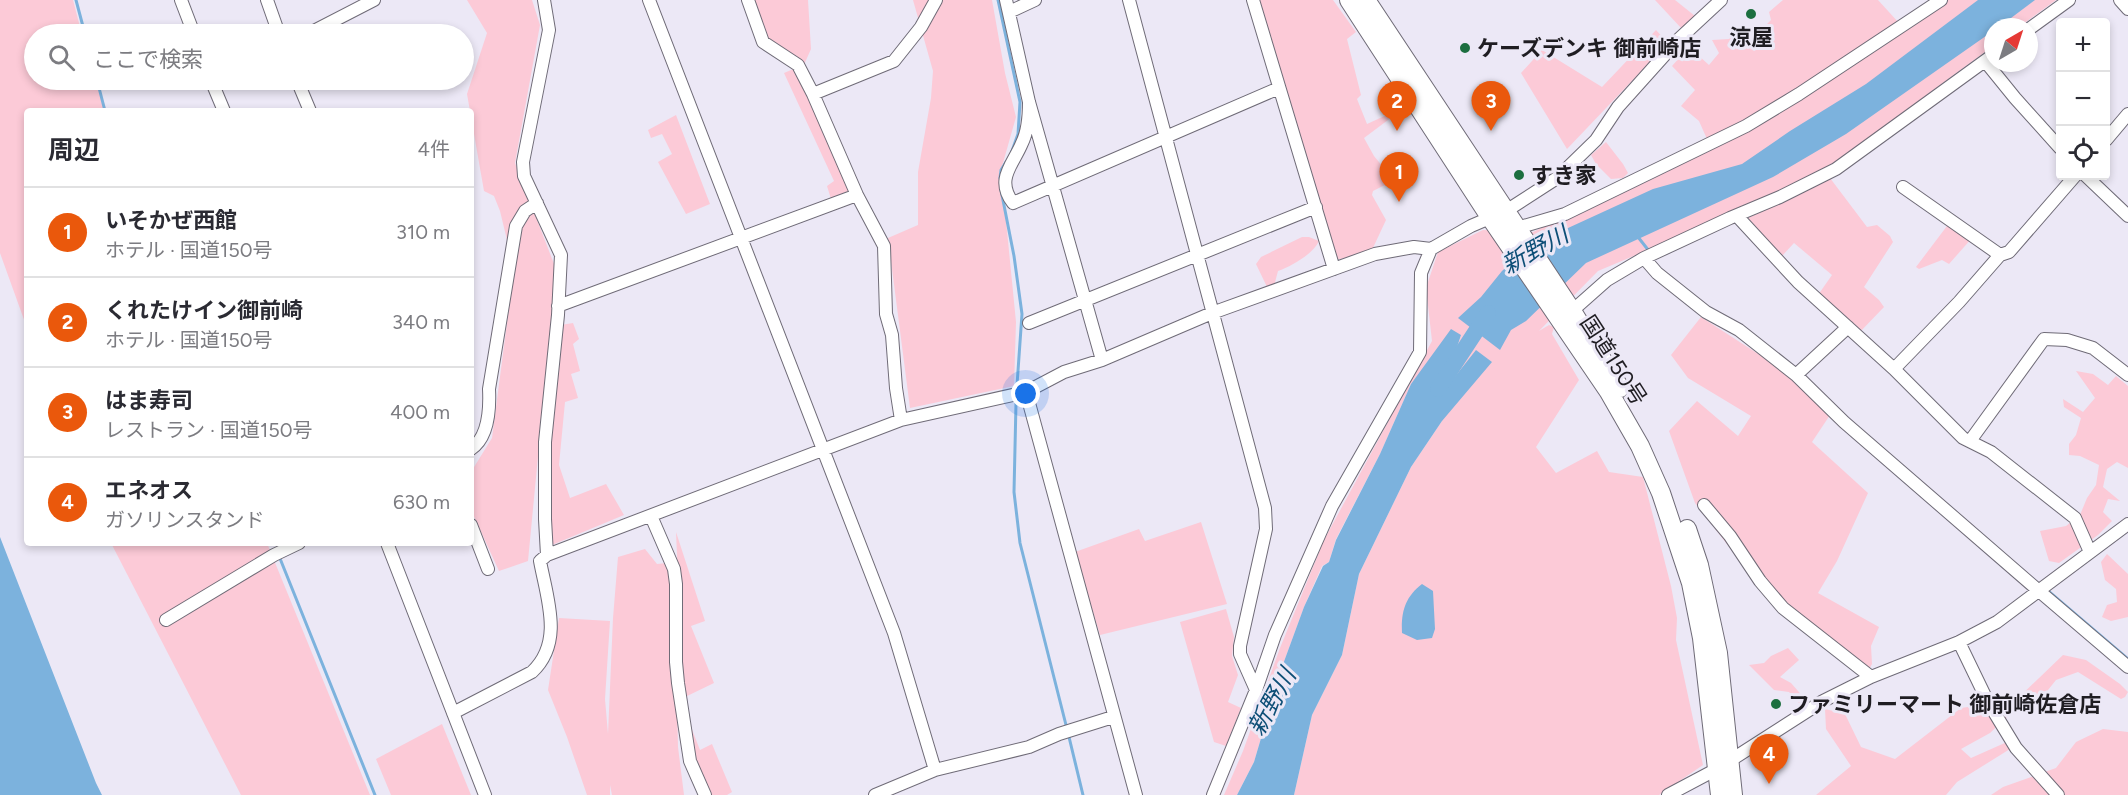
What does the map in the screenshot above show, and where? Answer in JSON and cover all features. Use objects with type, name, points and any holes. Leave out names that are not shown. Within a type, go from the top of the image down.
[{"type":"highway","name":"国道150号","points":[[1349,0],[1498,214],[1516,236],[1565,310],[1626,420],[1648,465],[1667,511],[1691,583],[1723,765],[1733,795]]},
{"type":"highway","name":"国道150号","points":[[1366,0],[1498,214]]},
{"type":"highway","name":"国道150号","points":[[1720,795],[1723,765]]},
{"type":"street","points":[[181,0],[190,24]]},
{"type":"street","points":[[267,0],[275,24]]},
{"type":"street","points":[[327,24],[374,0]]},
{"type":"street","points":[[544,0],[549,30],[524,162],[524,176],[561,255],[545,442],[547,555]]},
{"type":"street","points":[[649,0],[894,633],[935,770]]},
{"type":"street","points":[[748,0],[763,42],[798,64],[857,195],[884,246],[886,314],[892,336],[901,420]]},
{"type":"street","points":[[813,94],[894,61],[921,27],[936,0]]},
{"type":"street","points":[[1035,0],[1008,6],[1029,102],[1102,360]]},
{"type":"street","points":[[1129,0],[1265,508],[1266,529],[1240,646],[1240,654],[1256,690]]},
{"type":"street","points":[[1253,0],[1334,269]]},
{"type":"street","points":[[1214,795],[1256,690],[1275,635],[1332,506],[1420,352],[1421,273],[1431,249],[1498,214],[1552,181],[1579,159],[1596,140],[1618,107],[1679,39],[1721,0]]},
{"type":"street","points":[[1516,236],[1746,126],[1799,94],[1941,0]]},
{"type":"street","points":[[2038,22],[2069,0]]},
{"type":"street","points":[[2120,0],[2128,9]]},
{"type":"street","points":[[1565,310],[1606,280],[1644,258],[1813,182],[1836,169],[1984,62]]},
{"type":"street","points":[[1998,72],[2015,98],[2056,143]]},
{"type":"street","points":[[1029,102],[1023,142],[1005,173],[1007,196],[1012,203],[1279,88]]},
{"type":"street","points":[[215,90],[223,108]]},
{"type":"street","points":[[301,90],[309,108]]},
{"type":"street","points":[[2110,135],[2128,114]]},
{"type":"street","points":[[1894,369],[1959,302],[2000,255],[2009,252],[2072,180]]},
{"type":"street","points":[[2090,180],[2128,216]]},
{"type":"street","points":[[1903,187],[2000,255]]},
{"type":"street","points":[[558,306],[857,195]]},
{"type":"street","points":[[474,446],[484,434],[490,406],[489,389],[516,226],[525,211],[537,203]]},
{"type":"street","points":[[1029,323],[1316,207]]},
{"type":"street","points":[[1737,216],[1798,282],[1894,369],[1963,438],[1991,452],[2075,518],[2090,552]]},
{"type":"street","points":[[453,713],[532,672],[542,663],[549,646],[552,625],[540,561],[547,555],[901,420],[1026,392],[1064,372],[1102,360],[1212,313],[1334,269],[1384,252],[1414,247],[1431,249]]},
{"type":"street","points":[[1644,258],[1657,273],[1706,312],[1739,330],[1796,375],[1844,422],[2128,667]]},
{"type":"street","points":[[1796,375],[1848,327]]},
{"type":"street","points":[[1970,441],[2044,339],[2067,340],[2093,348],[2127,373]]},
{"type":"street","points":[[1026,392],[1136,795]]},
{"type":"street","points":[[1704,505],[1783,608],[1871,677]]},
{"type":"street","points":[[651,516],[674,569],[678,683],[690,761],[705,795]]},
{"type":"street","points":[[1668,795],[1723,765],[1823,701],[1871,677],[1959,642],[1997,622],[2090,552],[2125,530]]},
{"type":"street","points":[[474,533],[488,569]]},
{"type":"street","points":[[166,620],[293,546]]},
{"type":"street","points":[[388,546],[485,795]]},
{"type":"street","points":[[1959,642],[1988,702],[2016,747],[2058,795]]},
{"type":"street","points":[[875,795],[935,770],[1029,747],[1059,734],[1113,717]]},
{"type":"shaded area","points":[[0,0],[73,0],[79,24],[24,24],[24,90],[100,90],[106,108],[24,108],[24,320],[0,253]]},
{"type":"shaded area","points":[[467,0],[532,0],[540,25],[515,163],[556,269],[528,561],[499,571],[474,517],[474,467],[492,438],[514,269],[500,211],[494,196],[484,191],[474,134],[474,108],[469,108],[467,94],[468,90],[474,90],[474,73],[487,33]]},
{"type":"shaded area","points":[[752,0],[808,0],[811,49],[803,67],[760,34]]},
{"type":"shaded area","points":[[913,0],[992,0],[1005,73],[1016,117],[1001,170],[1016,322],[1014,386],[910,408],[888,238],[918,225],[918,172],[931,98],[933,71]]},
{"type":"shaded area","points":[[1255,0],[1333,0],[1356,32],[1347,39],[1361,95],[1357,99],[1367,124],[1391,113],[1392,117],[1364,138],[1374,156],[1388,173],[1397,170],[1399,182],[1387,184],[1373,191],[1372,195],[1386,220],[1372,250],[1354,258],[1337,259]]},
{"type":"shaded area","points":[[1655,0],[1675,0],[1695,16],[1682,29]]},
{"type":"shaded area","points":[[1783,0],[1878,0],[1899,23],[1944,0],[2056,0],[2031,18],[1984,18],[1984,53],[1826,169],[1726,217],[1598,271],[1539,331],[1549,325],[1554,327],[1552,334],[1579,380],[1536,447],[1556,473],[1597,451],[1609,472],[1643,477],[1671,586],[1677,618],[1676,640],[1703,765],[1659,795],[1294,795],[1312,715],[1342,655],[1359,574],[1411,467],[1442,421],[1441,395],[1461,335],[1411,384],[1380,454],[1336,539],[1329,562],[1322,566],[1304,607],[1282,667],[1254,762],[1237,795],[1224,795],[1324,540],[1432,341],[1426,288],[1438,252],[1483,230],[1533,232],[1593,203],[1707,139],[1699,121],[1681,106],[1695,90],[1672,66],[1689,47],[1709,65],[1719,53],[1712,40],[1729,39],[1740,29],[1757,34],[1771,20],[1769,12]]},
{"type":"shaded area","points":[[1656,30],[1668,43],[1567,149],[1521,73],[1542,50],[1602,87]]},
{"type":"shaded area","points":[[798,67],[853,189],[831,199],[827,186],[834,181],[784,73]]},
{"type":"shaded area","points":[[676,115],[710,204],[686,214],[658,162],[672,154],[662,134],[651,138],[648,130]]},
{"type":"shaded area","points":[[1606,142],[1628,173],[1623,178],[1611,179],[1596,164],[1591,155]]},
{"type":"shaded area","points":[[1830,178],[1867,227],[1877,225],[1890,236],[1893,242],[1864,287],[1884,307],[1858,334],[1818,295],[1832,275],[1794,243],[1782,256],[1748,218]]},
{"type":"shaded area","points":[[1950,222],[1972,238],[1949,264],[1942,260],[1919,269],[1916,267]]},
{"type":"shaded area","points":[[1302,237],[1319,241],[1302,259],[1278,271],[1274,286],[1268,289],[1256,264],[1261,257]]},
{"type":"shaded area","points":[[1701,317],[1786,372],[1830,415],[1812,442],[1868,493],[1837,561],[1818,593],[1879,627],[1871,646],[1872,664],[1868,671],[1802,621],[1744,566],[1695,503],[1669,431],[1697,401],[1738,436],[1751,416],[1688,378],[1671,355]]},
{"type":"shaded area","points":[[573,323],[579,339],[573,344],[580,371],[571,374],[578,398],[565,402],[559,465],[570,498],[606,484],[624,515],[552,545],[549,541],[551,425],[561,325]]},
{"type":"shaded area","points":[[2076,371],[2093,374],[2108,385],[2116,376],[2128,386],[2128,468],[2117,462],[2107,469],[2103,487],[2120,501],[2108,499],[2103,512],[2112,521],[2098,535],[2059,563],[2049,561],[2040,531],[2066,526],[2080,515],[2087,498],[2096,485],[2099,465],[2080,456],[2069,455],[2069,444],[2076,435],[2081,418],[2064,407],[2063,399],[2083,412],[2095,398]]},
{"type":"shaded area","points":[[1201,522],[1227,604],[1100,635],[1075,552],[1139,529],[1145,541]]},
{"type":"shaded area","points":[[676,532],[705,621],[691,626],[714,683],[683,698]]},
{"type":"shaded area","points":[[113,546],[268,546],[370,795],[241,795]]},
{"type":"shaded area","points":[[645,549],[657,564],[667,563],[674,582],[678,747],[684,795],[612,795],[610,785],[610,795],[587,795],[548,690],[559,618],[610,621],[605,699],[608,734],[618,557]]},
{"type":"shaded area","points":[[2107,554],[2128,574],[2128,617],[2111,621],[2102,617],[2107,605],[2117,602],[2116,589],[2105,580],[2101,562]]},
{"type":"shaded area","points":[[1226,609],[1234,637],[1232,656],[1238,675],[1228,702],[1241,708],[1226,746],[1214,742],[1180,622]]},
{"type":"shaded area","points":[[1788,648],[1799,660],[1780,677],[1791,683],[1805,699],[1800,704],[1789,692],[1774,690],[1749,665],[1764,663],[1771,656]]},
{"type":"shaded area","points":[[2063,655],[2086,660],[2120,684],[2128,692],[2125,697],[2121,699],[2078,672],[2056,680],[2040,700],[2010,714],[1990,733],[1961,749],[1971,758],[2007,742],[2010,749],[1957,782],[1946,795],[1816,795],[1851,766],[1826,729],[1825,709],[1845,714],[1861,747],[1895,759],[1961,708],[2016,700]]},
{"type":"shaded area","points":[[682,704],[700,750],[712,744],[732,792],[727,795],[711,795],[696,765]]},
{"type":"shaded area","points":[[442,724],[471,795],[391,795],[376,759]]},
{"type":"shaded area","points":[[2103,729],[2128,732],[2128,795],[1991,795],[2003,787],[2056,768],[2076,742]]},
{"type":"water","points":[[1978,0],[2035,0],[2011,18],[1984,18],[1984,37],[1846,134],[1773,177],[1586,263],[1526,321],[1511,330],[1500,350],[1458,318],[1481,297],[1502,271],[1531,245],[1653,189],[1742,164],[1866,84]]},
{"type":"water","points":[[1451,329],[1461,335],[1442,393],[1476,350],[1492,362],[1442,421],[1411,467],[1359,574],[1342,655],[1312,715],[1294,795],[1237,795],[1254,762],[1282,667],[1304,607],[1323,566],[1329,562],[1336,540],[1380,454],[1411,384]]},
{"type":"water","points":[[0,537],[96,783],[102,795],[0,795]]},
{"type":"water","points":[[1422,584],[1433,591],[1435,629],[1432,638],[1417,640],[1402,633],[1402,618],[1408,600]]},
{"type":"waterway","points":[[76,0],[82,24]]},
{"type":"waterway","points":[[998,0],[1020,102],[1018,134],[1012,151]]},
{"type":"waterway","points":[[100,90],[104,108]]},
{"type":"waterway","points":[[1000,178],[1001,170],[1006,162]]},
{"type":"waterway","points":[[1001,190],[1022,314],[1017,385]]},
{"type":"waterway","points":[[1638,237],[1649,251]]},
{"type":"waterway","name":"新野川","points":[[1438,389],[1488,313]]},
{"type":"waterway","points":[[1016,403],[1014,492],[1020,543],[1066,725]]},
{"type":"waterway","points":[[279,556],[375,795]]},
{"type":"waterway","points":[[2047,590],[2128,659]]},
{"type":"waterway","points":[[1069,737],[1083,795]]},
{"type":"place","name":"涼屋","points":[[1751,14]]},
{"type":"place","name":"ケーズデンキ 御前崎店","points":[[1465,48]]},
{"type":"place","name":"くれたけイン御前崎","points":[[1397,131]]},
{"type":"place","name":"はま寿司","points":[[1491,131]]},
{"type":"place","name":"すき家","points":[[1519,175]]},
{"type":"place","name":"いそかぜ西館","points":[[1399,202]]},
{"type":"place","name":"ファミリーマート 御前崎佐倉店","points":[[1776,704]]},
{"type":"place","name":"エネオス","points":[[1769,784]]}]
